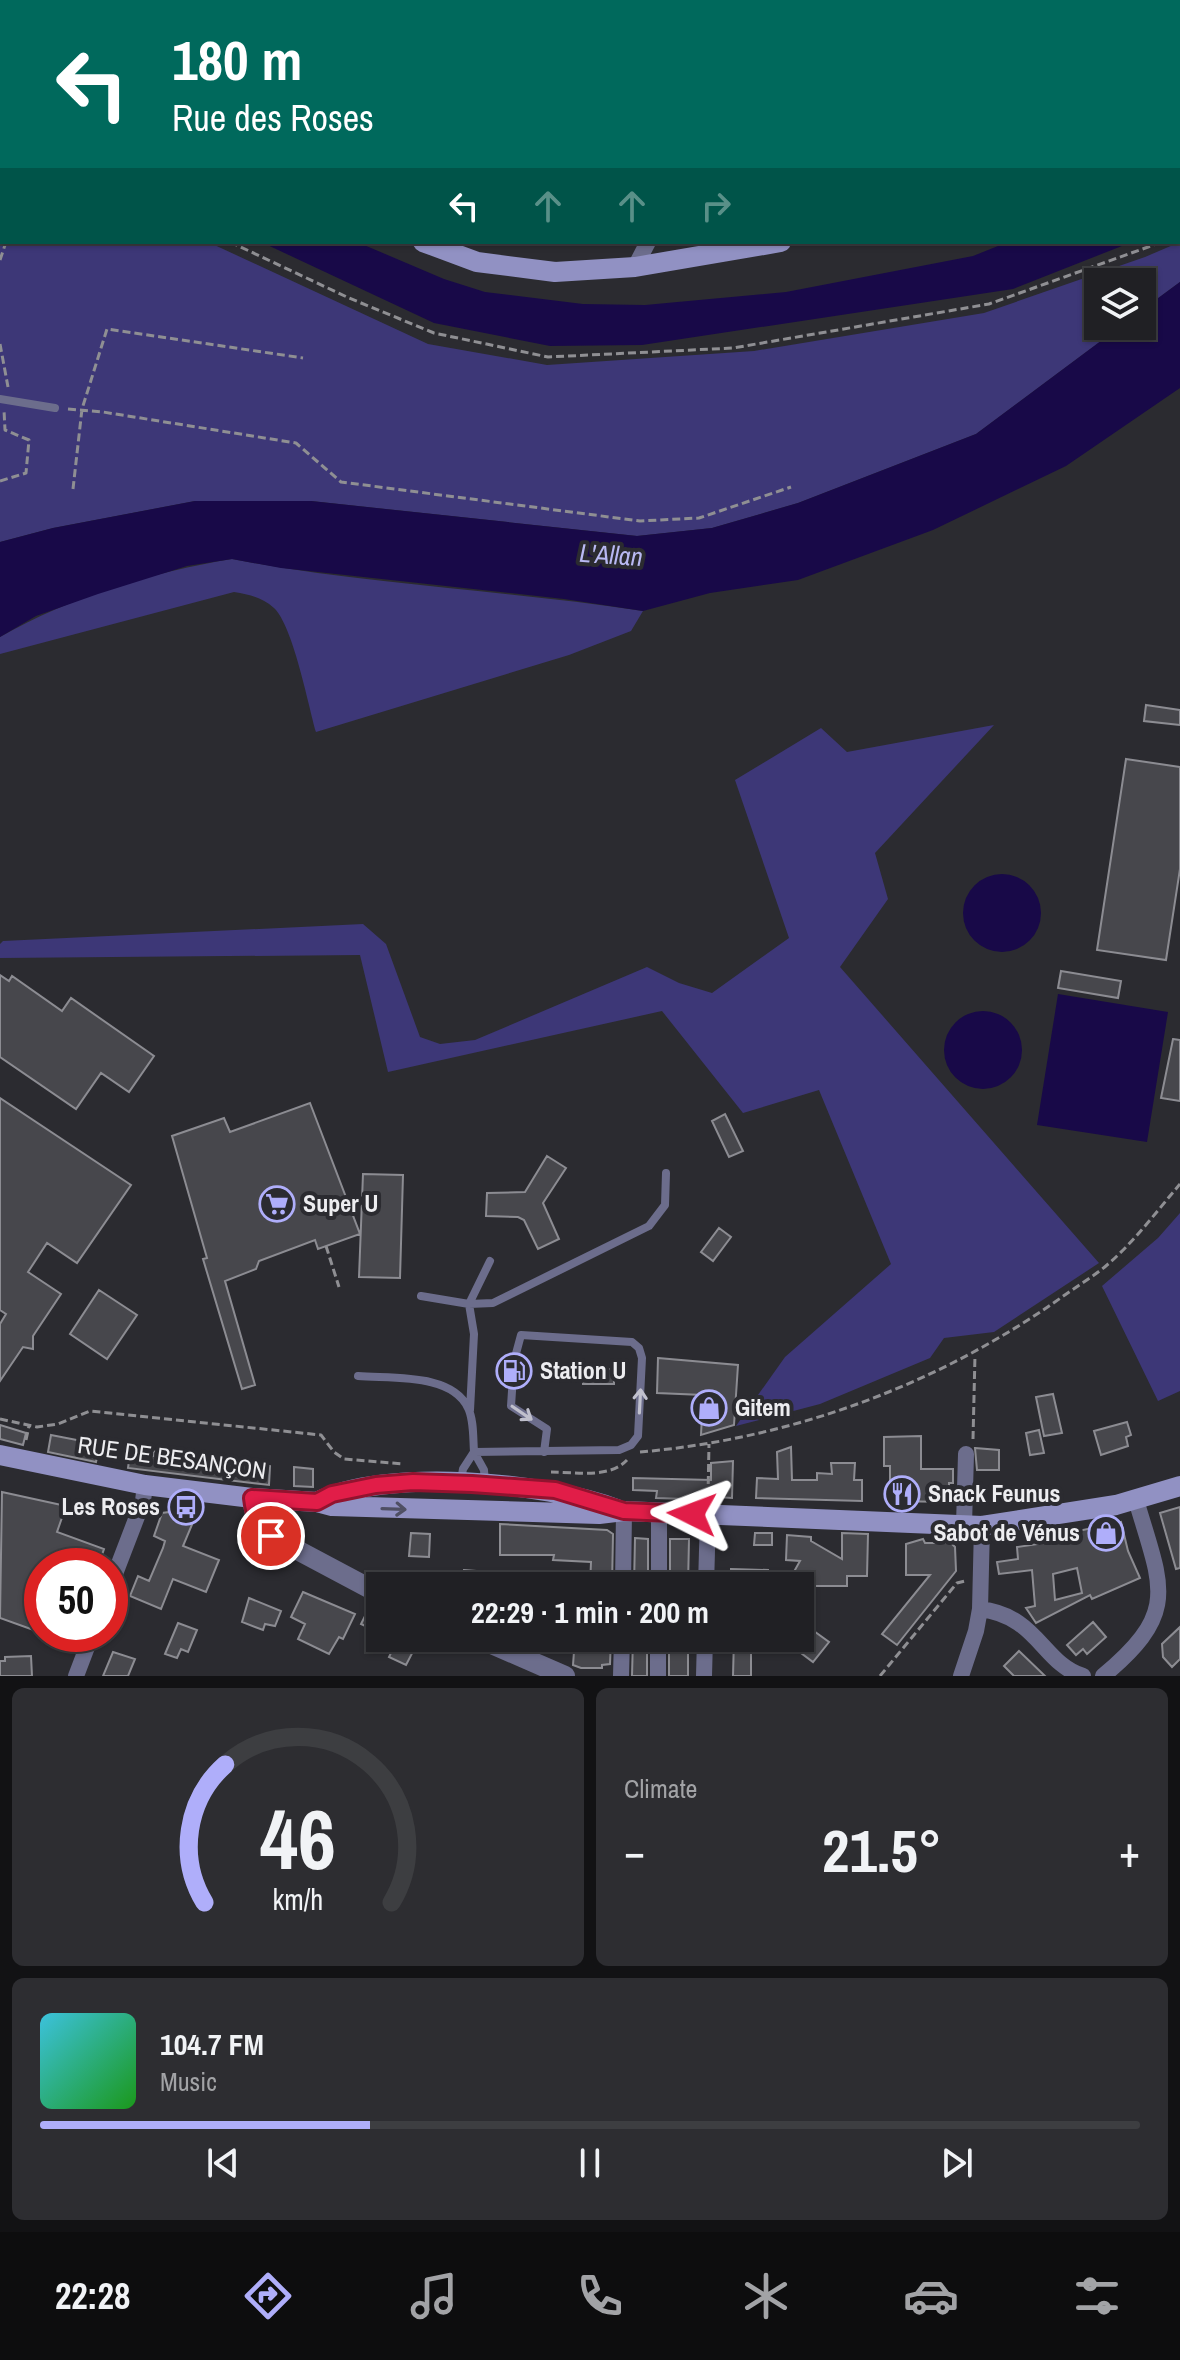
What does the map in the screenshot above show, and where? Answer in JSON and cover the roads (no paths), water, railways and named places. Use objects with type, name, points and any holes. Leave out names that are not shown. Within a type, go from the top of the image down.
[{"type":"main road","points":[[428,244],[477,262],[555,272],[635,267],[769,244]]},
{"type":"main road","name":"RUE DE BESANÇON","points":[[0,1455],[145,1485],[332,1506],[599,1514],[624,1511],[973,1526],[1076,1513],[1136,1500],[1180,1486]]},
{"type":"main road","name":"RUE DE BESANÇON","points":[[317,1502],[332,1494],[376,1485],[413,1482],[555,1490],[624,1511]]},
{"type":"street","points":[[635,267],[647,244]]},
{"type":"street","points":[[961,1676],[976,1631],[981,1581],[966,1454]]},
{"type":"street","points":[[125,1548],[143,1501],[145,1485]]},
{"type":"street","points":[[252,1498],[261,1528],[271,1536],[366,1587]]},
{"type":"street","points":[[1103,1676],[1136,1648],[1158,1614],[1161,1588],[1136,1500]]},
{"type":"street","points":[[623,1572],[624,1511]]},
{"type":"street","points":[[659,1513],[659,1572]]},
{"type":"street","points":[[706,1572],[708,1515]]},
{"type":"street","points":[[980,1609],[1008,1615],[1022,1624],[1079,1675]]},
{"type":"street","points":[[76,1676],[85,1652]]},
{"type":"street","points":[[510,1652],[565,1676]]},
{"type":"street","points":[[621,1676],[622,1652]]},
{"type":"street","points":[[658,1652],[658,1676]]},
{"type":"street","points":[[704,1676],[705,1652]]},
{"type":"lane","points":[[2,400],[55,408]]},
{"type":"lane","points":[[421,1296],[469,1304],[493,1303],[649,1226],[665,1205],[666,1173]]},
{"type":"lane","points":[[471,1511],[473,1484],[484,1470],[474,1452],[470,1411],[474,1334],[469,1304],[490,1261]]},
{"type":"lane","points":[[474,1452],[544,1452],[619,1450],[631,1445],[638,1436],[642,1358],[639,1348],[632,1342],[521,1335],[514,1361],[511,1406],[547,1429],[544,1452]]},
{"type":"lane","points":[[358,1376],[437,1383],[450,1387],[461,1396],[470,1411]]},
{"type":"lane","points":[[473,1484],[463,1469],[474,1452]]},
{"type":"water","points":[[265,244],[362,244],[444,279],[485,292],[583,304],[645,305],[786,292],[973,256],[1003,244],[1127,244],[1013,289],[642,345],[550,346],[434,323]]},
{"type":"water","name":"L'Allan","points":[[1180,282],[1180,388],[1066,466],[933,530],[798,580],[710,593],[643,611],[564,599],[281,568],[232,559],[187,566],[98,594],[36,616],[0,637],[0,542],[53,528],[195,501],[311,501],[637,536],[712,528],[798,503],[976,434],[1102,340],[1156,340],[1156,300]]},
{"type":"water","points":[[1002,874],[1017,877],[1030,885],[1038,898],[1041,913],[1038,928],[1030,941],[1017,949],[1002,952],[987,949],[974,941],[966,928],[963,913],[966,898],[974,885],[987,877]]},
{"type":"water","points":[[1058,994],[1168,1012],[1147,1142],[1037,1125]]},
{"type":"water","points":[[975,1011],[991,1011],[1005,1017],[1016,1028],[1022,1050],[1016,1072],[1005,1083],[991,1089],[975,1089],[961,1083],[950,1072],[944,1058],[944,1042],[950,1028],[961,1017]]},
{"type":"place","name":"Super U","points":[[277,1204]]},
{"type":"place","name":"Station U","points":[[514,1371]]},
{"type":"place","name":"Gitem","points":[[709,1408]]},
{"type":"place","name":"Snack Feunus","points":[[902,1494]]},
{"type":"place","name":"Les Roses","points":[[186,1507]]},
{"type":"place","name":"Sabot de Vénus","points":[[1106,1533]]}]
